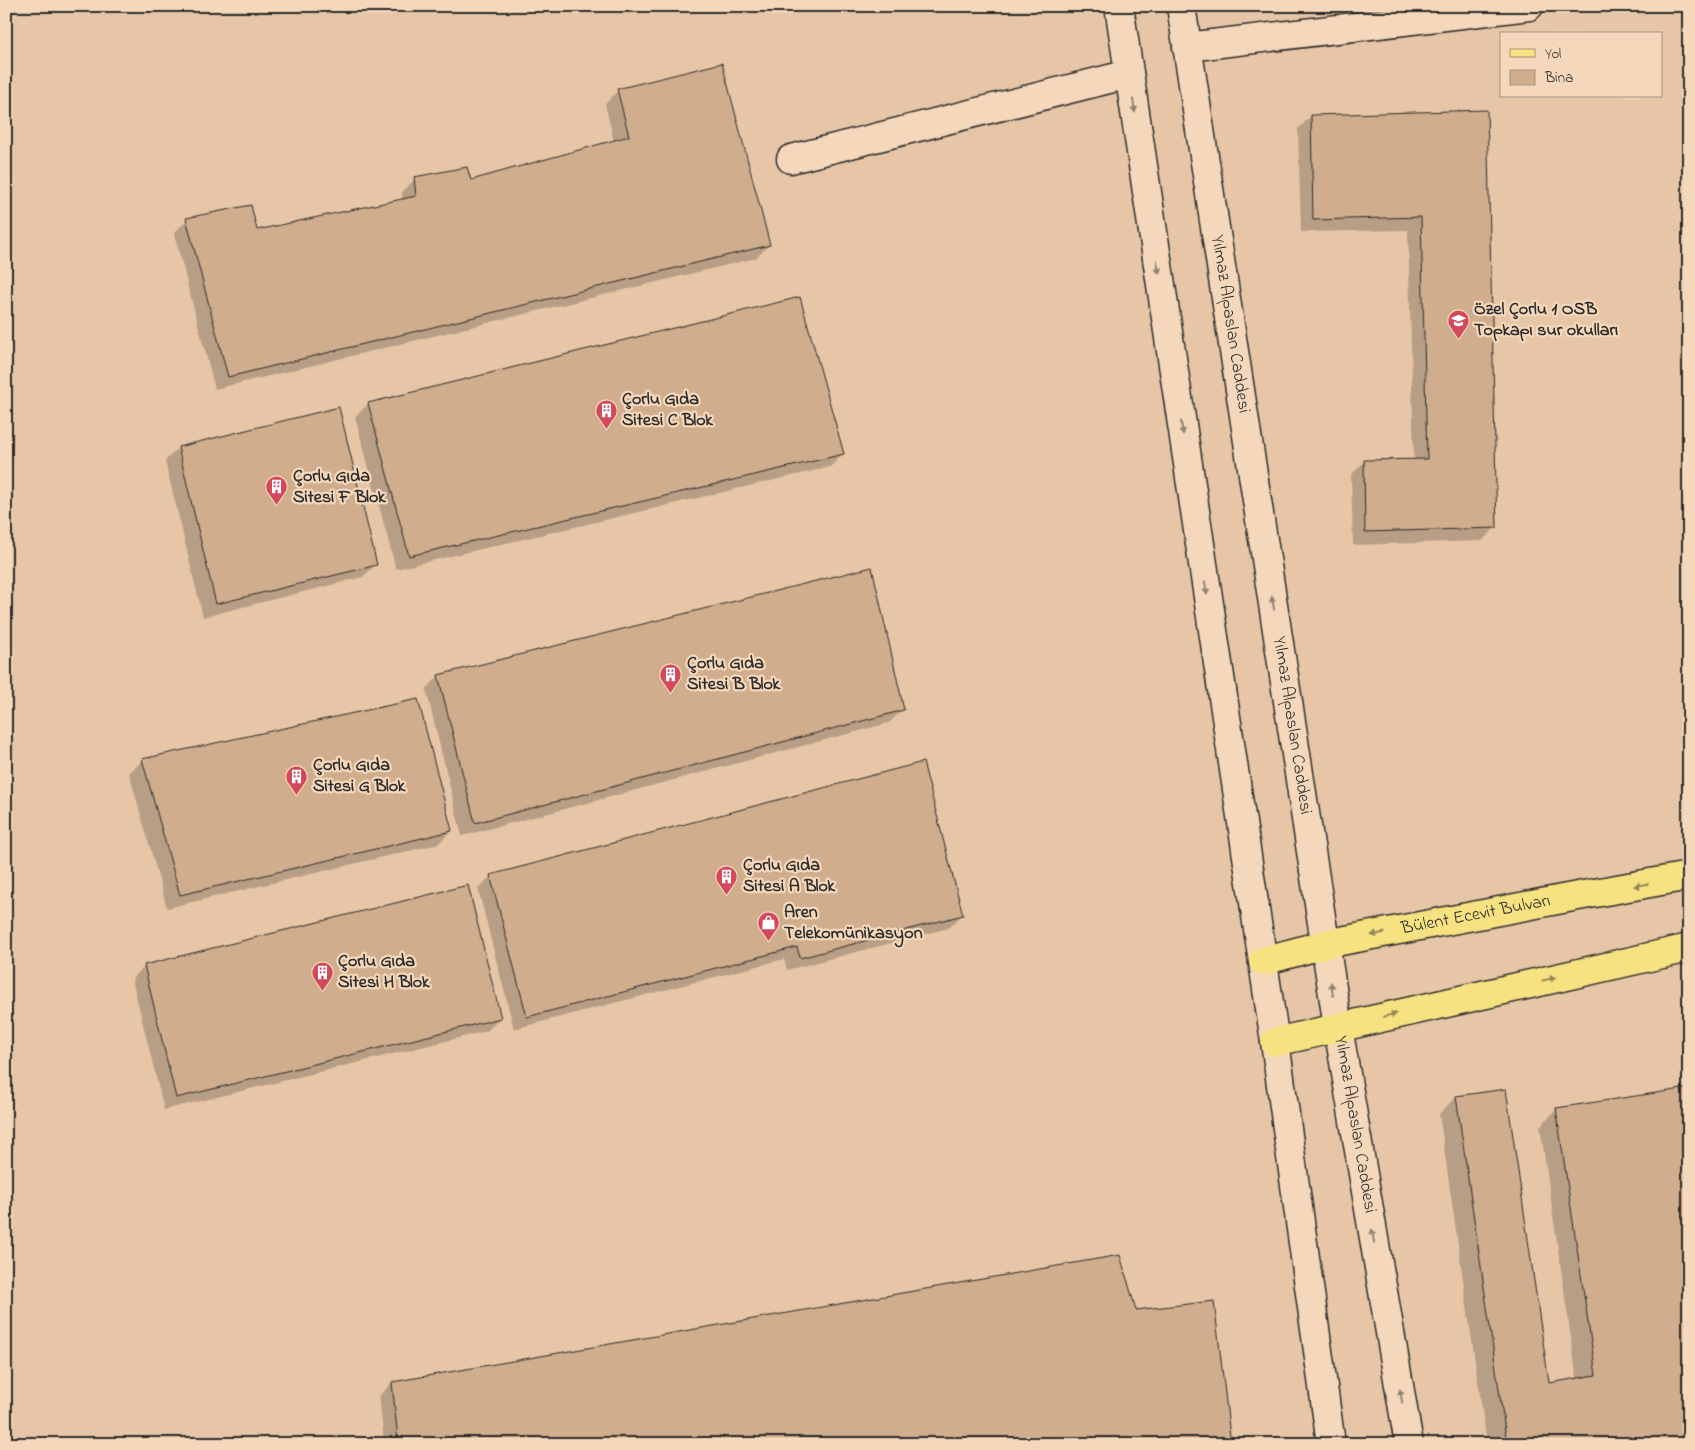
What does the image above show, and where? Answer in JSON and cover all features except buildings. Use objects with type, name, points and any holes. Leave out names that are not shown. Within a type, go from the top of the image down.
[{"type":"main road","points":[[1118,6],[1275,1042],[1331,1444]]},
{"type":"main road","name":"Yılmaz Alpaslan Caddesi","points":[[1181,6],[1338,1027],[1409,1444]]},
{"type":"main road","points":[[1187,47],[1529,6]]},
{"type":"main road","points":[[791,159],[1129,74]]},
{"type":"main road","name":"Bülent Ecevit Bulvarı","points":[[1263,961],[1325,944],[1689,876]]},
{"type":"main road","points":[[1275,1042],[1689,948]]},
{"type":"shaded area","points":[[6,6],[1689,6],[1689,1444],[6,1444]]},
{"type":"place","name":"Özel Çorlu 1 OSB Topkapı sur okulları","points":[[1458,339]]},
{"type":"place","name":"Çorlu Gıda Sitesi C Blok","points":[[606,429]]},
{"type":"place","name":"Çorlu Gıda Sitesi F Blok","points":[[277,506]]},
{"type":"place","name":"Çorlu Gıda Sitesi B Blok","points":[[671,693]]},
{"type":"place","name":"Çorlu Gıda Sitesi G Blok","points":[[297,795]]},
{"type":"place","name":"Çorlu Gıda Sitesi A Blok","points":[[727,895]]},
{"type":"place","name":"Aren Telekomünikasyon","points":[[768,942]]},
{"type":"place","name":"Çorlu Gıda Sitesi H Blok","points":[[322,991]]}]
